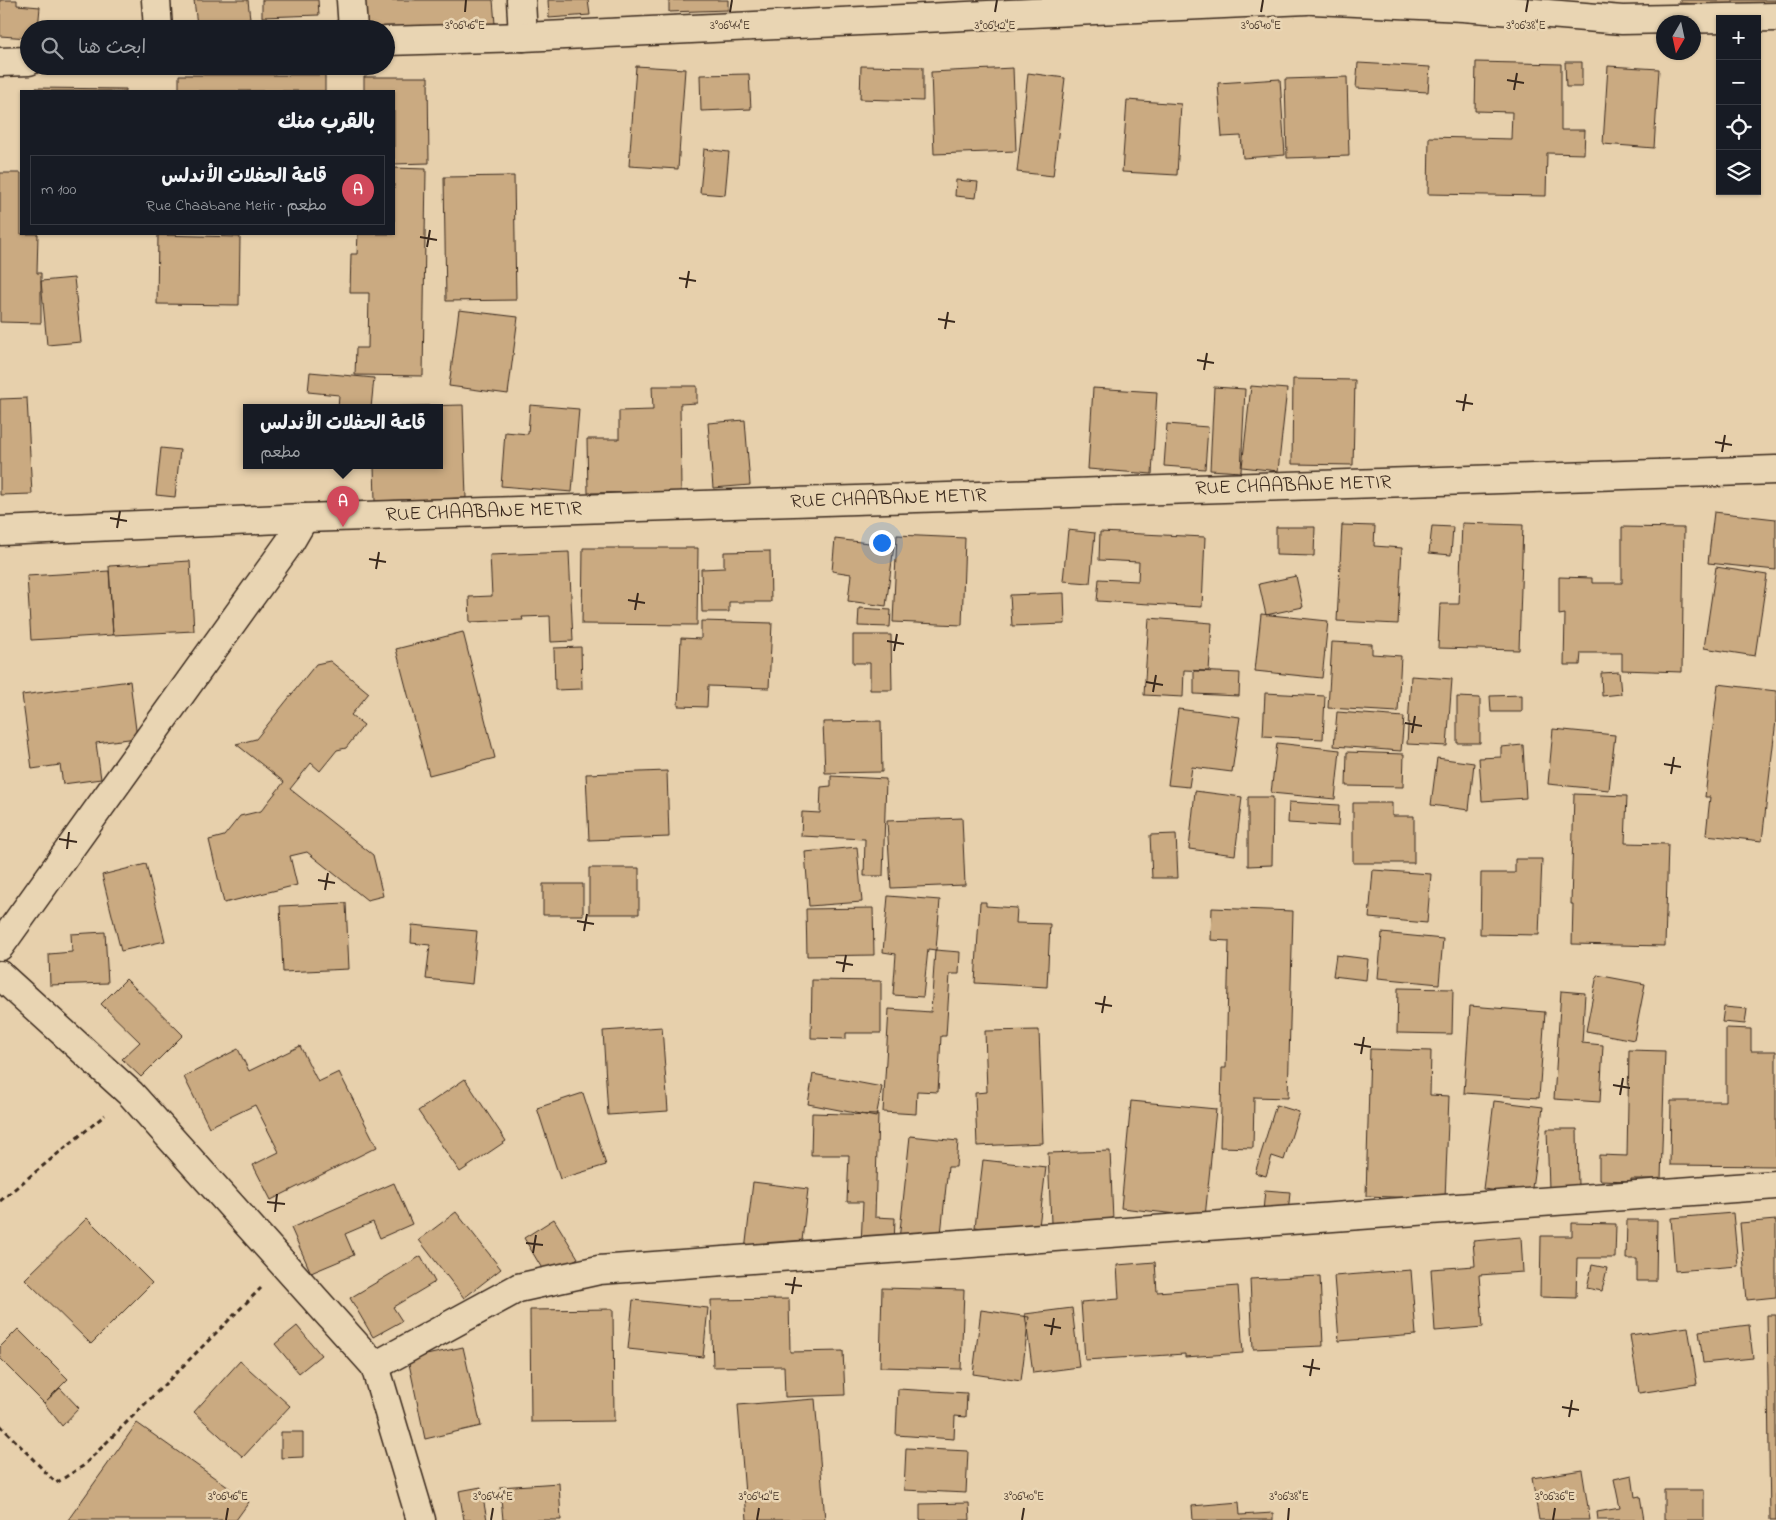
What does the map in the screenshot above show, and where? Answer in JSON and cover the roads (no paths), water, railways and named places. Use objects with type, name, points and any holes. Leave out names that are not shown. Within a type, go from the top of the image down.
[{"type":"street","points":[[156,0],[157,20]]},
{"type":"street","points":[[351,0],[352,20]]},
{"type":"street","points":[[521,0],[523,37]]},
{"type":"street","points":[[395,41],[523,37],[1307,0]]},
{"type":"street","points":[[1312,0],[1463,3],[1622,20],[1776,17]]},
{"type":"street","points":[[0,62],[20,61]]},
{"type":"street","name":"RUE CHAABANE METIR","points":[[0,531],[304,518],[1776,470]]},
{"type":"street","points":[[0,946],[290,542],[304,518]]},
{"type":"street","points":[[0,975],[131,1094],[375,1366],[421,1520]]},
{"type":"street","points":[[375,1366],[518,1288],[599,1270],[1776,1185]]},
{"type":"place","name":"قاعة الحفلات الأندلس","points":[[343,527]]}]
